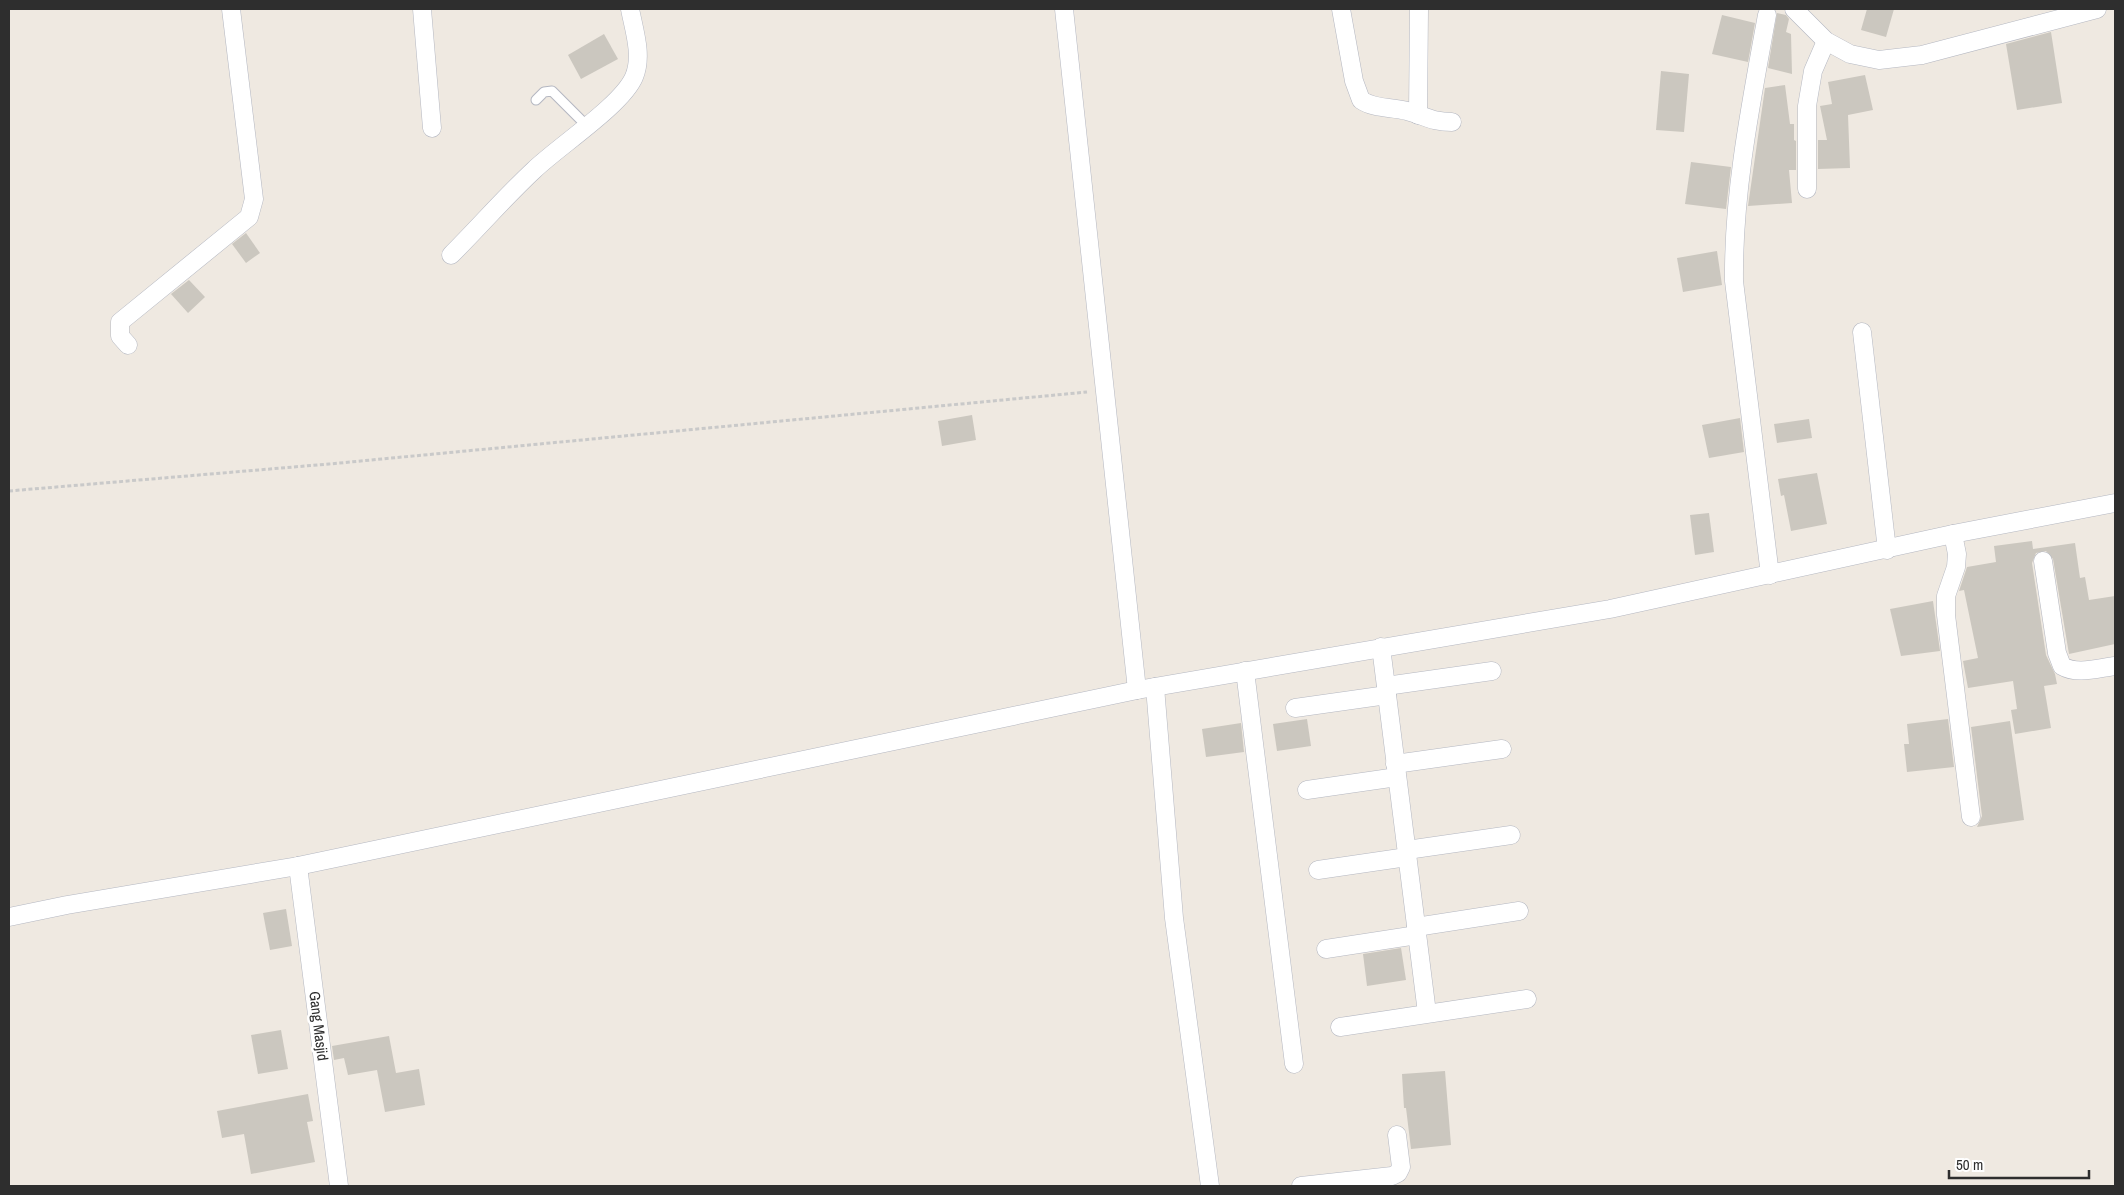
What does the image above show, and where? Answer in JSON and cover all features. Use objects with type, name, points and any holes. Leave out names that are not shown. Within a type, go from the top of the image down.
[{"type":"street","points":[[128,345],[120,336],[120,322],[249,217],[253,209],[254,200],[231,9]]},
{"type":"street","points":[[422,9],[432,128]]},
{"type":"street","points":[[451,255],[534,170],[624,94],[634,76],[638,62],[637,42],[630,9]]},
{"type":"street","points":[[1064,9],[1137,690]]},
{"type":"street","points":[[1341,9],[1354,81],[1361,100],[1377,106],[1418,115],[1430,121],[1452,122]]},
{"type":"street","points":[[1418,115],[1419,9]]},
{"type":"street","points":[[1794,9],[1826,41],[1850,54],[1864,58],[1898,60],[2096,9]]},
{"type":"street","points":[[1768,16],[1736,213],[1734,281],[1770,575]]},
{"type":"street","points":[[1807,189],[1807,106],[1813,71],[1826,41]]},
{"type":"street","points":[[1862,332],[1887,550]]},
{"type":"street","points":[[9,917],[67,905],[298,869],[1137,690],[1381,647],[1453,637],[1610,610],[1953,534],[2115,503]]},
{"type":"street","points":[[1953,534],[1956,560],[1946,596],[1946,615],[1971,817]]},
{"type":"street","points":[[2043,560],[2057,654],[2062,666],[2068,670],[2078,671],[2115,666]]},
{"type":"street","points":[[1381,647],[1427,1013]]},
{"type":"street","points":[[1295,708],[1492,670]]},
{"type":"street","points":[[1245,671],[1294,1064]]},
{"type":"street","points":[[1155,687],[1174,918],[1210,1186]]},
{"type":"street","points":[[1307,790],[1502,748]]},
{"type":"street","points":[[1318,870],[1511,834]]},
{"type":"street","name":"Gang Masjid","points":[[298,869],[338,1186]]},
{"type":"street","points":[[1326,949],[1519,912]]},
{"type":"street","points":[[1340,1027],[1527,999]]},
{"type":"street","points":[[1301,1186],[1392,1176],[1398,1173],[1401,1167],[1397,1135]]},
{"type":"lane","points":[[536,100],[544,92],[552,91],[586,125]]},
{"type":"path","points":[[9,491],[329,464],[1105,390]]},
{"type":"building","points":[[1867,9],[1894,9],[1886,37],[1861,30]]},
{"type":"building","points":[[1777,13],[1786,15],[1789,19],[1786,32],[1791,34],[1792,74],[1768,68]]},
{"type":"building","points":[[1722,15],[1755,23],[1748,62],[1712,54]]},
{"type":"building","points":[[2051,32],[2062,103],[2017,110],[2006,44]]},
{"type":"building","points":[[604,34],[618,59],[581,79],[568,55]]},
{"type":"building","points":[[1661,71],[1689,74],[1684,132],[1656,130]]},
{"type":"building","points":[[1865,75],[1873,110],[1848,115],[1850,168],[1818,169],[1818,140],[1827,140],[1820,106],[1832,104],[1828,82]]},
{"type":"building","points":[[1785,85],[1790,124],[1794,124],[1794,140],[1796,141],[1796,170],[1789,170],[1792,203],[1748,206],[1765,88]]},
{"type":"building","points":[[1691,162],[1731,167],[1726,209],[1685,204]]},
{"type":"building","points":[[246,233],[260,253],[246,263],[232,244]]},
{"type":"building","points":[[1717,251],[1722,285],[1683,292],[1677,258]]},
{"type":"building","points":[[189,280],[205,297],[188,313],[171,294]]},
{"type":"building","points":[[972,415],[976,440],[942,446],[938,421]]},
{"type":"building","points":[[1740,418],[1744,452],[1709,458],[1702,425]]},
{"type":"building","points":[[1809,419],[1812,438],[1777,443],[1774,424]]},
{"type":"building","points":[[1817,473],[1827,524],[1791,531],[1784,495],[1781,496],[1778,479]]},
{"type":"building","points":[[1709,513],[1714,552],[1695,555],[1690,515]]},
{"type":"building","points":[[2032,541],[2033,549],[2075,543],[2080,578],[2085,577],[2089,600],[2115,596],[2115,644],[2069,654],[2053,559],[2046,551],[2036,553],[2032,563],[2046,655],[2055,674],[2057,684],[2044,686],[2051,728],[2015,734],[2011,710],[2017,709],[2013,681],[1968,688],[1963,661],[1978,658],[1964,590],[1959,591],[1967,567],[1996,562],[1994,546]]},
{"type":"building","points":[[1933,601],[1940,651],[1901,656],[1890,609]]},
{"type":"building","points":[[1307,719],[1311,746],[1277,751],[1273,724]]},
{"type":"building","points":[[1948,719],[1954,767],[1907,772],[1904,744],[1909,744],[1907,724]]},
{"type":"building","points":[[2010,721],[2024,820],[1977,827],[1982,816],[1971,727]]},
{"type":"building","points":[[1241,723],[1244,752],[1206,757],[1202,729]]},
{"type":"building","points":[[286,909],[292,946],[270,950],[263,913]]},
{"type":"building","points":[[1401,948],[1406,980],[1367,986],[1363,954]]},
{"type":"building","points":[[281,1030],[288,1069],[258,1074],[251,1035]]},
{"type":"building","points":[[389,1036],[396,1073],[419,1069],[425,1105],[385,1112],[377,1070],[348,1075],[344,1058],[334,1060],[332,1046]]},
{"type":"building","points":[[1445,1071],[1451,1145],[1411,1149],[1406,1108],[1404,1108],[1402,1074]]},
{"type":"building","points":[[308,1094],[313,1121],[307,1122],[315,1162],[251,1174],[244,1134],[222,1138],[217,1111]]}]
